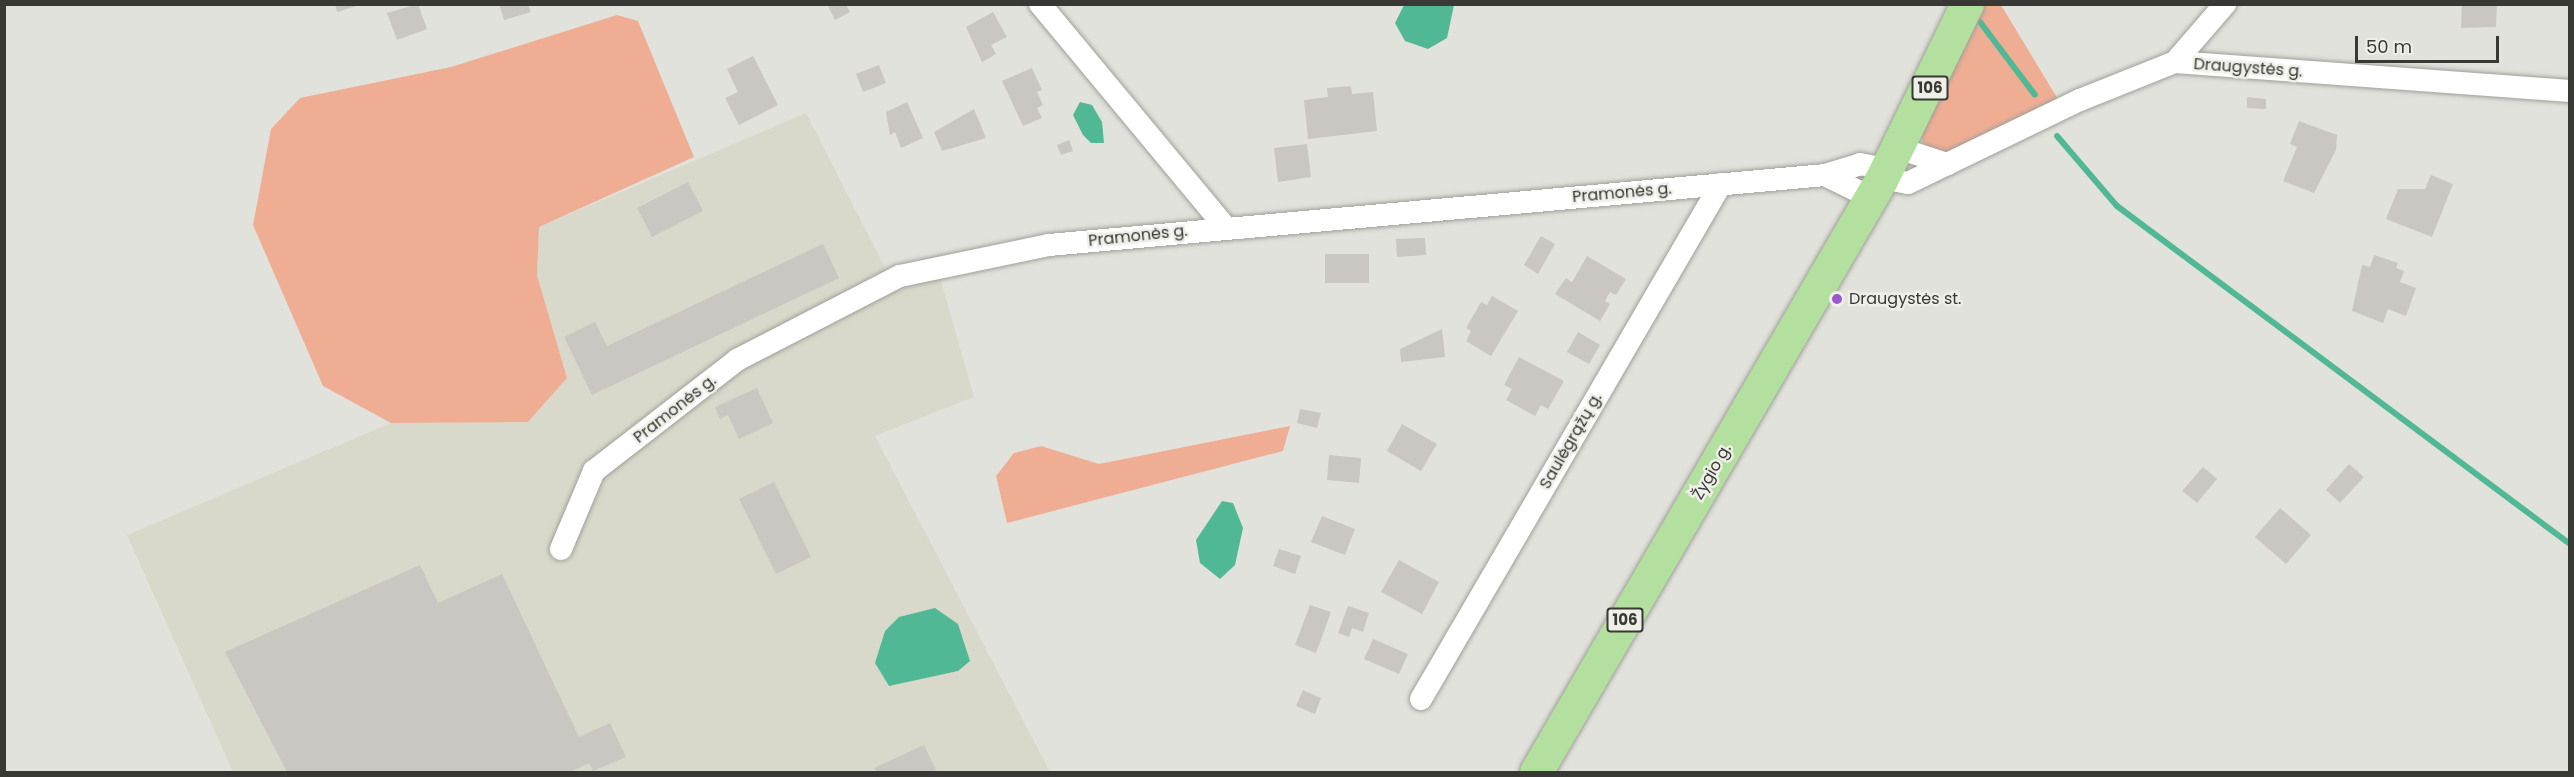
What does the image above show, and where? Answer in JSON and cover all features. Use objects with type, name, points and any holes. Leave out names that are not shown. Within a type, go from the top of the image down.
[{"type":"main road","name":"106","points":[[1884,173],[1967,4]]},
{"type":"main road","name":"Žygio g.","points":[[1536,772],[1884,173]]},
{"type":"street","points":[[1040,4],[1225,227]]},
{"type":"street","points":[[2175,62],[2225,4]]},
{"type":"street","name":"Draugystės g.","points":[[1884,173],[1908,183],[2080,100],[2175,62],[2570,91]]},
{"type":"street","name":"Pramonės g.","points":[[561,549],[594,471],[737,360],[900,276],[1049,245],[1225,227],[1825,175],[1860,164],[1884,173]]},
{"type":"street","points":[[1825,175],[1884,173],[1947,164]]},
{"type":"street","name":"Saulėgrąžų g.","points":[[1421,699],[1721,184]]},
{"type":"shaded area","points":[[1404,5],[1454,5],[1447,38],[1428,49],[1405,41],[1395,23]]},
{"type":"shaded area","points":[[1980,5],[2001,5],[2059,101],[1947,153],[1925,147],[1920,134]]},
{"type":"shaded area","points":[[617,15],[638,21],[694,157],[539,227],[537,275],[567,378],[528,422],[391,423],[323,386],[253,225],[271,129],[300,98],[451,67]]},
{"type":"shaded area","points":[[1080,102],[1092,105],[1102,122],[1104,143],[1091,143],[1083,135],[1073,115]]},
{"type":"shaded area","points":[[806,113],[897,291],[940,277],[974,397],[875,436],[1050,772],[233,772],[127,535],[391,423],[528,422],[567,378],[537,275],[539,227]]},
{"type":"shaded area","points":[[1290,426],[1283,451],[1007,523],[996,476],[1014,453],[1041,446],[1099,464]]},
{"type":"shaded area","points":[[1222,501],[1233,503],[1243,528],[1235,565],[1220,579],[1200,563],[1196,540]]},
{"type":"shaded area","points":[[935,608],[958,624],[970,661],[958,671],[889,686],[875,663],[885,631],[899,617]]},
{"type":"building","points":[[335,4],[360,4],[360,5],[337,12]]},
{"type":"building","points":[[418,4],[427,29],[397,40],[387,13]]},
{"type":"building","points":[[499,4],[528,4],[531,12],[504,20]]},
{"type":"building","points":[[827,4],[846,4],[850,12],[835,20]]},
{"type":"building","points":[[2462,4],[2497,4],[2496,27],[2461,28]]},
{"type":"building","points":[[993,12],[1007,37],[991,45],[996,54],[982,62],[966,27]]},
{"type":"building","points":[[753,56],[778,105],[739,125],[725,98],[738,92],[727,69]]},
{"type":"building","points":[[879,65],[886,83],[863,92],[856,74]]},
{"type":"building","points":[[1032,68],[1042,90],[1037,92],[1043,105],[1037,108],[1042,118],[1023,126],[1002,81]]},
{"type":"building","points":[[1351,86],[1352,94],[1373,92],[1377,131],[1308,139],[1304,100],[1328,97],[1327,88]]},
{"type":"building","points":[[2247,97],[2266,99],[2266,109],[2247,108]]},
{"type":"building","points":[[907,102],[923,138],[901,148],[895,132],[890,135],[886,112]]},
{"type":"building","points":[[974,109],[986,138],[942,151],[934,132]]},
{"type":"building","points":[[2299,121],[2337,135],[2336,150],[2314,193],[2283,181],[2297,147],[2290,144]]},
{"type":"building","points":[[1069,140],[1073,151],[1061,155],[1057,145]]},
{"type":"building","points":[[1307,144],[1311,177],[1278,182],[1274,148]]},
{"type":"building","points":[[2431,175],[2453,184],[2432,237],[2386,219],[2398,189],[2425,189]]},
{"type":"building","points":[[688,182],[703,211],[652,237],[637,208]]},
{"type":"building","points":[[1541,236],[1555,244],[1538,274],[1524,265]]},
{"type":"building","points":[[1425,238],[1426,255],[1397,257],[1396,239]]},
{"type":"building","points":[[823,244],[839,278],[592,395],[564,337],[595,322],[607,346]]},
{"type":"building","points":[[1325,254],[1369,254],[1369,283],[1325,283]]},
{"type":"building","points":[[2374,255],[2398,263],[2396,268],[2404,271],[2400,282],[2416,288],[2406,316],[2388,309],[2383,323],[2352,311],[2362,265],[2370,267]]},
{"type":"building","points":[[1587,256],[1626,279],[1616,295],[1610,292],[1605,301],[1610,304],[1600,321],[1555,294],[1566,278],[1572,282]]},
{"type":"building","points":[[1492,296],[1518,311],[1491,356],[1466,341],[1471,331],[1466,328],[1481,302],[1487,305]]},
{"type":"building","points":[[1442,329],[1445,357],[1401,362],[1400,349]]},
{"type":"building","points":[[1578,332],[1600,345],[1589,364],[1567,352]]},
{"type":"building","points":[[1519,357],[1564,381],[1548,409],[1541,405],[1535,416],[1506,400],[1512,389],[1504,385]]},
{"type":"building","points":[[757,388],[773,423],[739,439],[728,415],[720,419],[715,407]]},
{"type":"building","points":[[1300,409],[1321,413],[1317,428],[1297,423]]},
{"type":"building","points":[[1402,424],[1437,444],[1421,471],[1387,451]]},
{"type":"building","points":[[1329,455],[1361,458],[1359,483],[1327,480]]},
{"type":"building","points":[[2349,464],[2364,477],[2340,503],[2326,490]]},
{"type":"building","points":[[2203,467],[2217,479],[2197,503],[2182,491]]},
{"type":"building","points":[[774,482],[811,557],[776,574],[739,499]]},
{"type":"building","points":[[2280,508],[2311,535],[2286,564],[2255,537]]},
{"type":"building","points":[[1322,516],[1355,529],[1345,555],[1311,542]]},
{"type":"building","points":[[1279,549],[1301,556],[1295,574],[1273,566]]},
{"type":"building","points":[[1399,560],[1439,582],[1422,614],[1381,592]]},
{"type":"building","points":[[420,565],[438,603],[502,574],[579,737],[610,723],[626,757],[593,771],[589,763],[570,772],[287,772],[225,652]]},
{"type":"building","points":[[1310,605],[1331,612],[1316,653],[1295,645]]},
{"type":"building","points":[[1348,606],[1369,613],[1363,632],[1352,628],[1349,637],[1338,633]]},
{"type":"building","points":[[1373,639],[1408,654],[1399,674],[1364,659]]},
{"type":"building","points":[[1303,690],[1321,698],[1315,714],[1296,706]]},
{"type":"building","points":[[924,745],[937,772],[877,772],[874,768]]},
{"type":"waterway","points":[[1980,22],[2035,95]]},
{"type":"waterway","points":[[2057,136],[2117,206],[2570,544]]},
{"type":"place","name":"Draugystės st.","points":[[1837,299]]}]
